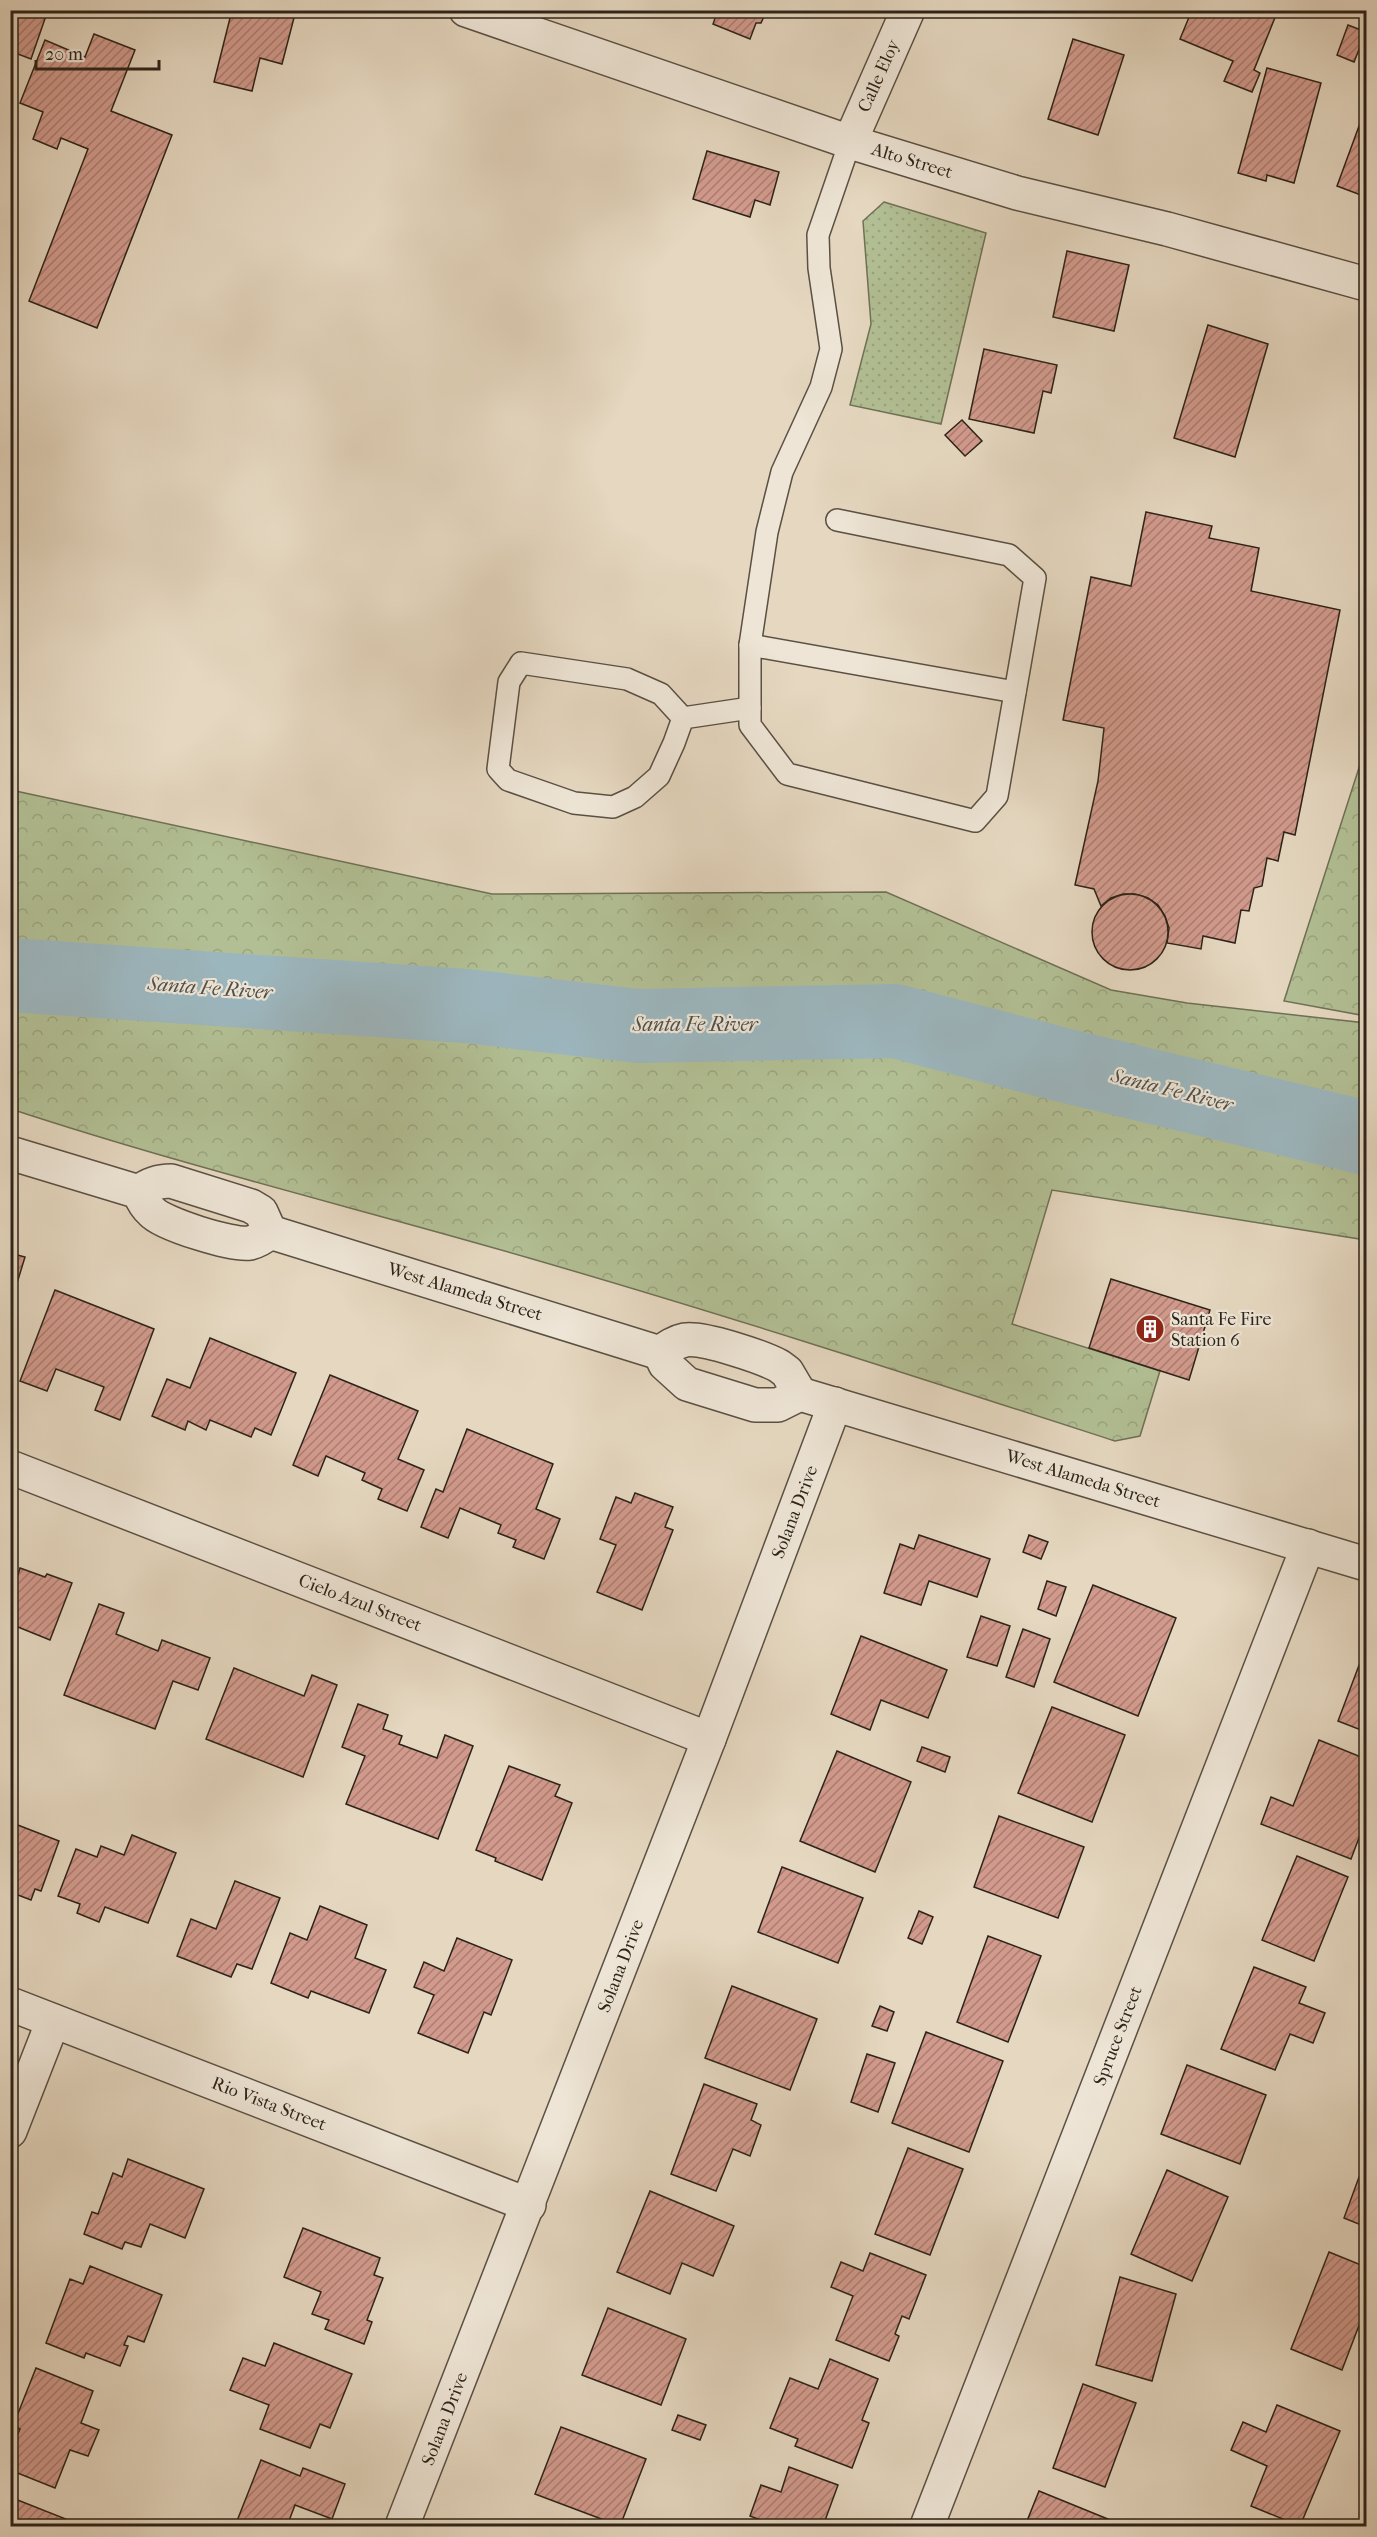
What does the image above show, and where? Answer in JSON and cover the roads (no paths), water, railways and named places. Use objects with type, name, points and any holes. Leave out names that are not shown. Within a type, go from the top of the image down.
[{"type":"street","name":"Alto Street","points":[[466,10],[850,142],[1017,194],[1167,229],[1366,284]]},
{"type":"street","name":"Calle Eloy","points":[[850,142],[908,10]]},
{"type":"street","name":"West Alameda Street","points":[[10,1153],[139,1192],[153,1214],[164,1221],[236,1243],[249,1244],[270,1232],[660,1353]]},
{"type":"street","points":[[687,1340],[701,1340],[779,1366],[787,1372],[800,1394],[778,1405],[755,1405],[687,1384],[665,1364],[660,1353],[672,1344],[687,1340]]},
{"type":"street","name":"West Alameda Street","points":[[800,1394],[1366,1564]]},
{"type":"street","name":"Solana Drive","points":[[402,2526],[709,1739],[835,1404]]},
{"type":"street","name":"Cielo Azul Street","points":[[10,1467],[709,1739]]},
{"type":"street","name":"Spruce Street","points":[[927,2526],[1308,1546]]},
{"type":"street","name":"Rio Vista Street","points":[[10,2004],[528,2205]]},
{"type":"street","points":[[10,2132],[53,2021]]},
{"type":"lane","points":[[837,520],[1009,555],[1035,578],[997,796],[975,822],[787,774],[750,725],[750,645],[767,532],[782,472],[821,387],[831,350],[819,268],[818,235],[850,142]]},
{"type":"lane","points":[[750,645],[1015,692]]},
{"type":"lane","points":[[521,663],[627,679],[661,694],[683,718],[659,776],[635,797],[613,807],[574,803],[508,780],[498,769],[509,682],[521,663]]},
{"type":"lane","points":[[683,718],[750,708]]},
{"type":"waterway","name":"Santa Fe River","points":[[10,975],[466,1006],[638,1026],[895,1021],[1063,1065],[1366,1138]]},
{"type":"place","name":"Santa Fe Fire Station 6","points":[[1150,1329]]}]
